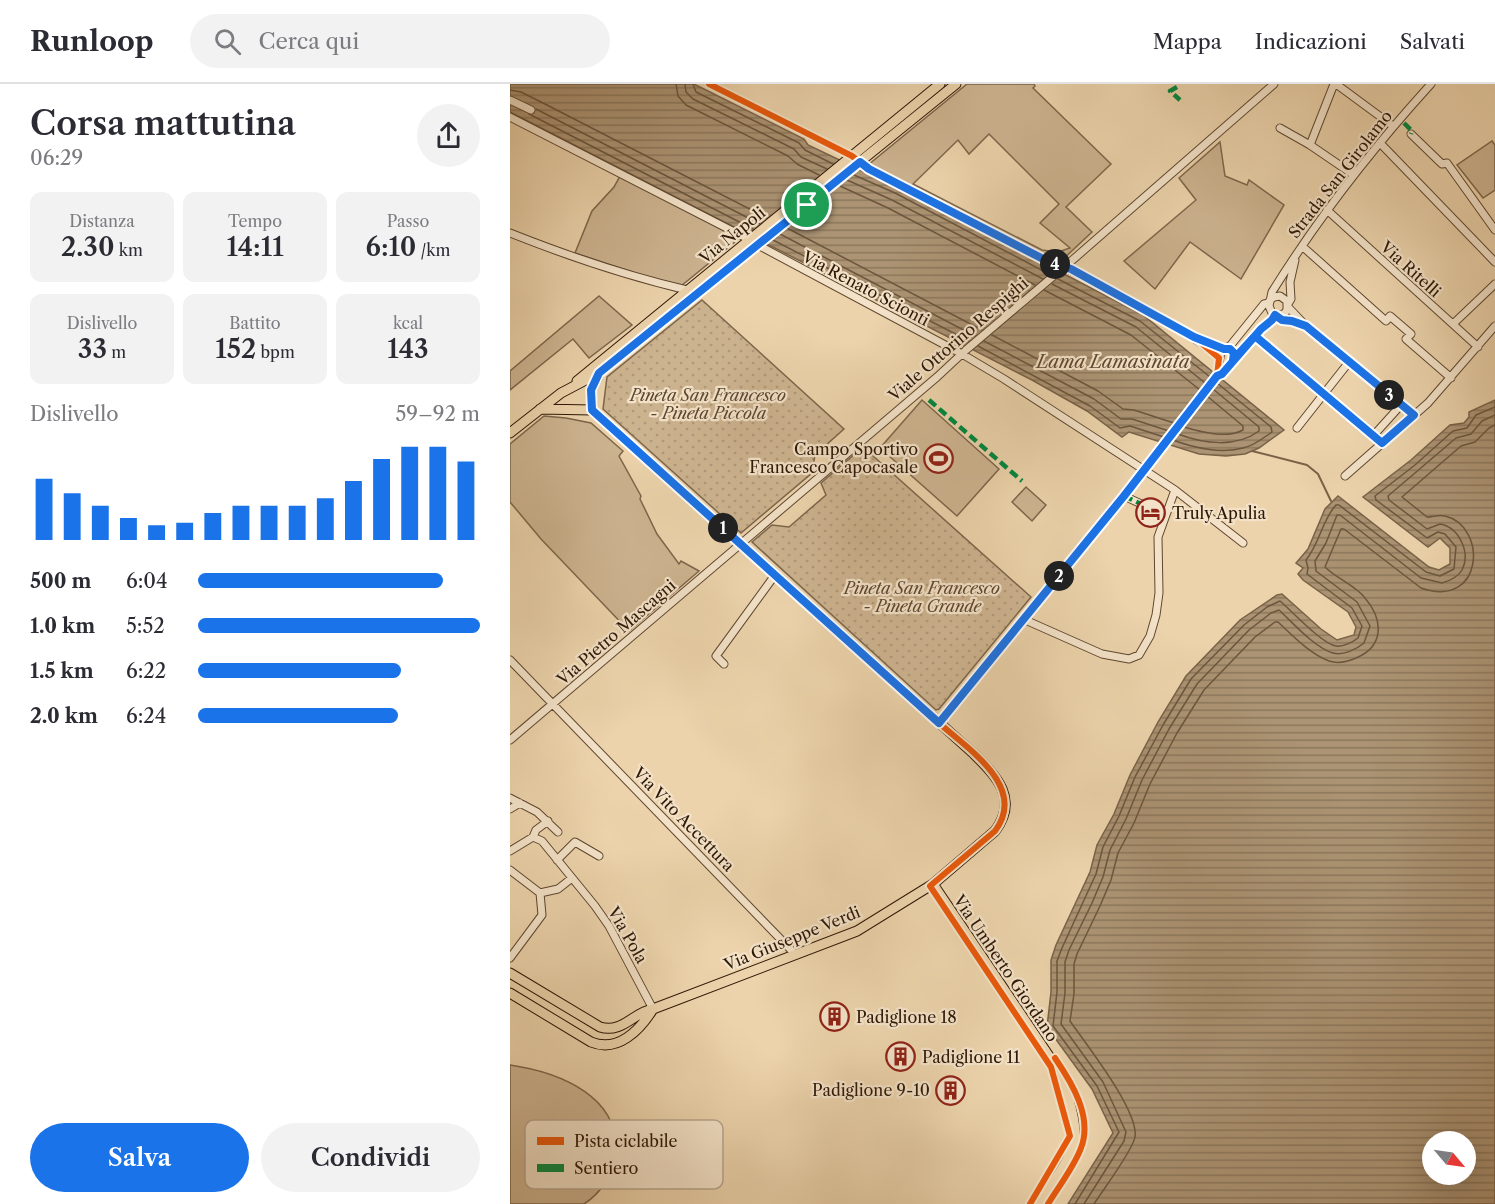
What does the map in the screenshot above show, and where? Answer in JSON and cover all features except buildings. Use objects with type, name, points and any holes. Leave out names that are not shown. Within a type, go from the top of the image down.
[{"type":"main road","name":"Via Napoli","points":[[854,161],[940,84]]},
{"type":"main road","name":"Via Napoli","points":[[510,434],[572,387],[599,373],[854,161],[956,84]]},
{"type":"main road","name":"Via Napoli","points":[[572,387],[593,366],[687,290],[754,243]]},
{"type":"main road","points":[[592,410],[591,390],[599,373]]},
{"type":"main road","points":[[540,409],[592,410],[939,723]]},
{"type":"main road","name":"Via Giuseppe Verdi","points":[[510,973],[600,1027],[611,1029],[645,1010],[653,1009],[857,931],[933,884],[991,835],[1005,810],[1004,794],[1000,784],[980,760],[939,723]]},
{"type":"main road","name":"Via Umberto Giordano","points":[[933,884],[1055,1065],[1067,1095],[1075,1137],[1070,1153],[1039,1204]]},
{"type":"main road","name":"Via Giuseppe Verdi","points":[[510,993],[591,1042],[603,1046],[618,1044],[648,1018],[653,1009]]},
{"type":"street","points":[[709,84],[1194,337],[1226,348],[1234,353],[1232,361]]},
{"type":"street","name":"Viale Ottorino Respighi","points":[[740,543],[1274,84]]},
{"type":"street","points":[[1310,145],[1335,84],[1393,126]]},
{"type":"street","name":"Strada San Girolamo","points":[[1269,302],[1272,292],[1327,210],[1393,126],[1431,84]]},
{"type":"street","points":[[510,100],[531,110]]},
{"type":"street","name":"Via Renato Scionti","points":[[510,117],[963,352],[1145,468],[1243,543]]},
{"type":"street","points":[[1280,128],[1354,175]]},
{"type":"street","points":[[1412,134],[1442,164],[1447,163],[1495,230]]},
{"type":"street","points":[[1380,143],[1495,262]]},
{"type":"street","name":"Via Ritelli","points":[[1327,210],[1478,347]]},
{"type":"street","points":[[510,234],[651,282],[687,290]]},
{"type":"street","points":[[1302,246],[1386,321],[1390,316],[1411,334],[1407,339],[1451,378]]},
{"type":"street","points":[[939,723],[1124,496],[1217,376],[1222,374],[1277,315],[1284,314],[1291,299],[1290,282],[1296,254]]},
{"type":"street","points":[[1453,324],[1495,284]]},
{"type":"street","points":[[1217,376],[1220,353],[1263,304],[1280,296],[1286,299],[1288,306],[1306,326],[1414,415]]},
{"type":"street","points":[[1269,302],[1270,311],[1282,320],[1306,326]]},
{"type":"street","points":[[1345,476],[1414,415],[1451,378],[1495,326]]},
{"type":"street","points":[[1255,336],[1382,443]]},
{"type":"street","points":[[1194,337],[1226,363],[1232,361]]},
{"type":"street","points":[[1297,428],[1349,362]]},
{"type":"street","points":[[1373,436],[1401,405]]},
{"type":"street","points":[[1023,619],[1102,654],[1135,658],[1139,655],[1150,636],[1156,615],[1159,593],[1158,537],[1175,490]]},
{"type":"street","points":[[1124,496],[1165,515]]},
{"type":"street","name":"Via Pietro Mascagni","points":[[510,740],[740,543]]},
{"type":"street","points":[[724,664],[716,656],[775,575]]},
{"type":"street","name":"Via Vito Accettura","points":[[510,660],[795,954]]},
{"type":"street","points":[[510,798],[537,812],[558,832]]},
{"type":"street","points":[[510,809],[520,803]]},
{"type":"street","points":[[511,848],[533,837],[536,830],[548,821]]},
{"type":"street","name":"Via Pola","points":[[533,837],[542,841],[609,926],[653,1009]]},
{"type":"street","points":[[557,860],[575,842],[600,856]]},
{"type":"street","points":[[510,870],[540,893],[542,915],[510,958]]},
{"type":"street","points":[[540,893],[558,889],[572,878]]},
{"type":"green space","points":[[967,84],[1034,84],[1033,88],[1111,164],[1066,207],[1092,232],[1060,262],[1053,261],[868,165]],"holes":[[[989,134],[1059,204],[1040,223],[1070,248],[1058,252],[1042,250],[913,184],[958,140],[969,154]]]},
{"type":"green space","points":[[1492,141],[1495,145],[1495,190],[1483,198],[1457,165]]},
{"type":"green space","points":[[1220,142],[1225,176],[1247,185],[1249,180],[1284,205],[1241,279],[1190,242],[1155,289],[1124,261],[1196,200],[1179,178]]},
{"type":"green space","points":[[620,176],[741,237],[681,286],[575,253],[592,211],[614,187]]},
{"type":"green space","points":[[599,296],[632,325],[589,358],[573,339],[510,390],[510,371]]},
{"type":"green space","name":"Pineta San Francesco - Pineta Piccola","points":[[702,300],[844,429],[815,455],[812,473],[741,533],[603,409],[607,377]]},
{"type":"green space","name":"Campo Sportivo Francesco Capocasale","points":[[922,400],[999,469],[957,516],[880,448]]},
{"type":"green space","points":[[544,416],[591,423],[623,451],[619,456],[641,496],[640,499],[657,534],[679,564],[681,561],[699,571],[629,631],[541,539],[510,502],[510,444]]},
{"type":"green space","name":"Pineta San Francesco - Pineta Grande","points":[[863,447],[1031,597],[936,710],[752,542],[772,525],[789,527],[826,495],[821,483]]},
{"type":"green space","points":[[1026,487],[1046,505],[1032,521],[1012,502]]},
{"type":"green space","points":[[510,1065],[567,1081],[584,1091],[599,1104],[610,1120],[525,1120],[525,1189],[601,1189],[584,1204],[510,1204]]},
{"type":"water","name":"Lama Lamasinata","points":[[510,84],[694,84],[804,139],[808,145],[898,188],[1143,315],[1284,430],[1259,448],[1245,454],[1226,456],[1199,454],[1129,432],[1122,437],[1087,411],[1032,380],[510,112]]},
{"type":"water","points":[[1495,400],[1495,1204],[1068,1204],[1113,1133],[1092,1089],[1047,1027],[1051,992],[1051,960],[1090,872],[1097,845],[1114,814],[1130,775],[1186,676],[1240,620],[1277,595],[1282,594],[1321,629],[1337,640],[1354,635],[1356,627],[1348,612],[1303,580],[1298,574],[1303,568],[1296,563],[1308,549],[1325,509],[1338,496],[1429,567],[1439,570],[1450,564],[1450,548],[1440,538],[1428,547],[1363,497],[1411,460],[1450,425],[1464,423],[1469,417],[1469,412]]},
{"type":"waterway","name":"Lama Lamasinata","points":[[1252,451],[1307,465],[1318,474],[1331,501]]},
{"type":"marked path","points":[[1177,87],[1170,91],[1180,100]]},
{"type":"marked path","points":[[1404,123],[1412,131],[1411,134]]},
{"type":"marked path","points":[[929,400],[1022,481]]},
{"type":"marked path","points":[[1124,496],[1165,515]]},
{"type":"cycle path","points":[[709,84],[852,156],[869,169],[1047,261],[1071,269],[1179,328],[1219,358],[1217,376]]},
{"type":"cycle path","points":[[1030,1204],[1070,1136],[1051,1067],[930,886],[995,831],[1003,815],[1004,799],[999,784],[990,770],[939,723],[1124,496],[1217,376],[1222,374],[1275,315]]},
{"type":"cycle path","points":[[1278,315],[1282,320],[1306,326],[1414,415]]},
{"type":"cycle path","points":[[1048,1204],[1074,1162],[1084,1136],[1083,1112],[1079,1101],[1055,1058]]},
{"type":"place","name":"Campo Sportivo Francesco Capocasale","points":[[939,458]]},
{"type":"place","name":"Truly Apulia","points":[[1151,513]]},
{"type":"place","name":"Padiglione 18","points":[[835,1017]]},
{"type":"place","name":"Padiglione 11","points":[[901,1057]]},
{"type":"place","name":"Padiglione 9-10","points":[[951,1090]]},
{"type":"route","points":[[807,205],[599,373],[592,383],[590,395],[592,410],[939,723],[1124,496],[1217,376],[1222,374],[1231,362],[1239,355],[1246,346],[1261,329],[1272,320],[1275,315],[1282,320],[1306,326],[1414,415],[1382,443],[1255,336],[1239,355],[1233,360],[1232,350],[1194,337],[1071,269],[1047,261],[869,169],[860,162],[807,205]]}]
